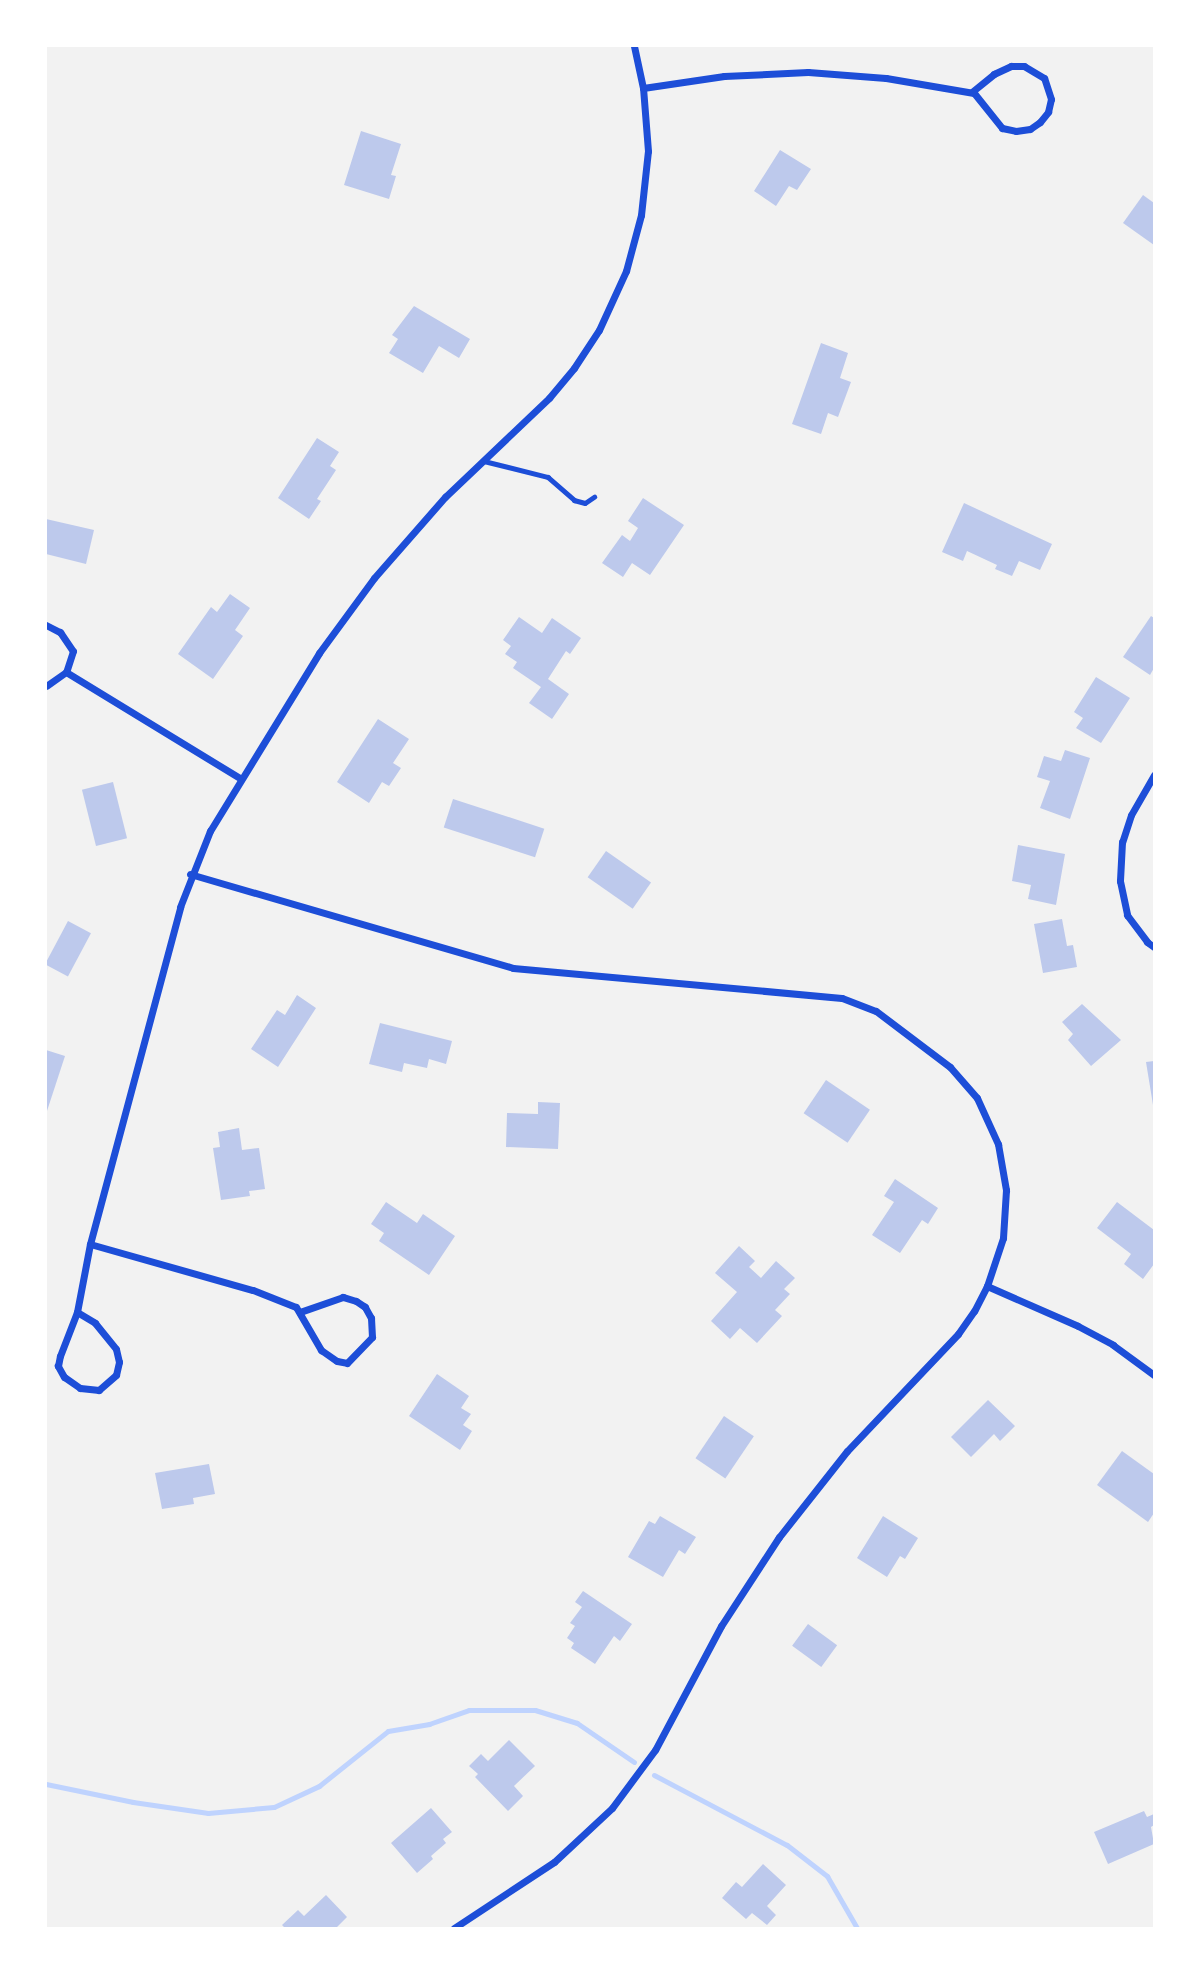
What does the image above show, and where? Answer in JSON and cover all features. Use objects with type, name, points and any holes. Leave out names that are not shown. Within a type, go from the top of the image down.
[{"type":"street","points":[[77,1312],[94,1323],[116,1349],[119,1362],[116,1375],[99,1390],[80,1388],[64,1377],[58,1366],[77,1312],[90,1244],[190,874],[210,831],[319,653],[374,578],[445,497],[549,398],[574,368],[599,330],[626,271],[641,215],[648,151],[643,88],[634,46]]},
{"type":"street","points":[[643,88],[724,76],[808,72],[887,78],[972,92],[985,104],[991,117],[1002,128],[1016,131],[1030,129],[1040,122],[1048,112],[1051,99],[1044,78],[1024,66],[1011,66],[994,74],[972,92]]},
{"type":"street","points":[[46,625],[60,632],[69,642],[72,658],[66,672],[46,686]]},
{"type":"street","points":[[66,672],[241,779]]},
{"type":"street","points":[[1154,775],[1131,815],[1122,842],[1120,881],[1127,915],[1147,942],[1154,947]]},
{"type":"street","points":[[190,874],[513,968],[842,998],[876,1012],[950,1067],[977,1098],[998,1144],[1006,1191],[1003,1238],[987,1286],[958,1334],[847,1451],[779,1537],[721,1626],[655,1750],[612,1808],[554,1862],[454,1928]]},
{"type":"street","points":[[90,1244],[253,1290],[296,1307],[321,1350],[337,1362],[347,1363],[372,1337],[372,1318],[365,1307],[356,1301],[343,1297],[300,1312]]},
{"type":"street","points":[[987,1286],[1078,1326],[1113,1345],[1154,1375]]},
{"type":"lane","points":[[483,461],[548,477],[574,500],[585,503],[594,498]]},
{"type":"building","points":[[361,131],[401,144],[391,175],[396,176],[389,199],[344,185]]},
{"type":"building","points":[[780,150],[811,169],[797,190],[789,186],[776,206],[754,191]]},
{"type":"building","points":[[1143,195],[1154,203],[1154,245],[1123,223]]},
{"type":"building","points":[[414,306],[470,339],[459,358],[439,346],[423,373],[389,353],[398,339],[392,335]]},
{"type":"building","points":[[821,343],[848,353],[840,378],[851,382],[838,417],[828,413],[821,434],[792,424]]},
{"type":"building","points":[[317,438],[339,452],[330,466],[336,470],[317,499],[321,501],[309,519],[278,498]]},
{"type":"building","points":[[643,498],[684,525],[650,575],[632,563],[623,577],[602,563],[622,535],[630,541],[638,528],[628,521]]},
{"type":"building","points":[[964,503],[1052,544],[1040,570],[1019,561],[1012,576],[995,569],[997,565],[967,551],[963,561],[942,552]]},
{"type":"building","points":[[46,519],[94,530],[86,564],[46,554]]},
{"type":"building","points":[[230,594],[250,608],[235,630],[243,636],[213,679],[178,654],[211,607],[217,612]]},
{"type":"building","points":[[1151,616],[1154,618],[1154,668],[1150,675],[1123,657]]},
{"type":"building","points":[[519,617],[542,633],[552,618],[581,638],[570,654],[566,651],[548,679],[569,694],[552,719],[529,703],[541,687],[513,668],[517,662],[505,654],[511,646],[503,640]]},
{"type":"building","points":[[1096,677],[1130,698],[1101,743],[1076,728],[1083,718],[1074,712]]},
{"type":"building","points":[[378,719],[409,739],[393,763],[401,768],[389,786],[382,782],[369,803],[337,782]]},
{"type":"building","points":[[1065,750],[1090,758],[1070,819],[1040,808],[1050,781],[1037,777],[1044,756],[1061,761]]},
{"type":"building","points":[[113,782],[127,838],[96,846],[82,790]]},
{"type":"building","points":[[453,799],[544,829],[535,857],[444,828]]},
{"type":"building","points":[[1018,845],[1065,854],[1056,905],[1028,899],[1031,885],[1012,881]]},
{"type":"building","points":[[606,851],[651,883],[633,909],[588,877]]},
{"type":"building","points":[[1062,919],[1067,946],[1073,945],[1077,967],[1043,973],[1034,924]]},
{"type":"building","points":[[68,921],[91,933],[68,976],[46,962]]},
{"type":"building","points":[[297,995],[316,1008],[278,1067],[251,1049],[277,1010],[285,1015]]},
{"type":"building","points":[[1082,1004],[1121,1040],[1091,1066],[1068,1040],[1073,1034],[1062,1022]]},
{"type":"building","points":[[380,1023],[452,1041],[446,1064],[429,1059],[427,1068],[404,1063],[402,1072],[369,1064]]},
{"type":"building","points":[[46,1050],[65,1056],[46,1114]]},
{"type":"building","points":[[1154,1061],[1154,1105],[1153,1105],[1146,1062]]},
{"type":"building","points":[[826,1080],[870,1110],[848,1143],[804,1113]]},
{"type":"building","points":[[538,1102],[560,1103],[558,1149],[506,1147],[507,1113],[538,1114]]},
{"type":"building","points":[[239,1128],[242,1150],[259,1148],[265,1189],[249,1191],[250,1196],[221,1200],[213,1148],[220,1147],[218,1132]]},
{"type":"building","points":[[895,1179],[938,1208],[928,1224],[922,1220],[900,1253],[872,1235],[894,1202],[884,1196]]},
{"type":"building","points":[[386,1202],[417,1223],[423,1214],[455,1236],[429,1275],[379,1241],[384,1233],[371,1224]]},
{"type":"building","points":[[1117,1202],[1154,1230],[1154,1264],[1143,1279],[1124,1264],[1131,1254],[1097,1228]]},
{"type":"building","points":[[739,1246],[755,1261],[749,1267],[761,1278],[776,1261],[795,1278],[784,1289],[790,1294],[775,1310],[782,1316],[757,1343],[740,1328],[730,1339],[711,1321],[737,1292],[715,1273]]},
{"type":"building","points":[[437,1374],[469,1396],[461,1408],[471,1414],[463,1425],[472,1431],[460,1450],[409,1416]]},
{"type":"building","points":[[988,1400],[1015,1426],[1000,1441],[994,1434],[971,1457],[951,1437]]},
{"type":"building","points":[[724,1416],[754,1436],[725,1478],[695,1458]]},
{"type":"building","points":[[1122,1451],[1154,1474],[1154,1513],[1148,1522],[1097,1485]]},
{"type":"building","points":[[209,1464],[215,1494],[193,1498],[194,1504],[162,1509],[155,1473]]},
{"type":"building","points":[[660,1516],[696,1537],[685,1554],[679,1550],[663,1577],[628,1557],[649,1521],[655,1524]]},
{"type":"building","points":[[883,1516],[918,1538],[905,1559],[900,1556],[887,1577],[857,1558]]},
{"type":"building","points":[[583,1591],[632,1624],[620,1641],[614,1636],[595,1664],[571,1648],[574,1643],[567,1638],[575,1626],[570,1623],[582,1607],[575,1602]]},
{"type":"building","points":[[808,1624],[837,1645],[821,1667],[792,1646]]},
{"type":"building","points":[[509,1740],[535,1766],[514,1786],[523,1796],[508,1811],[475,1777],[478,1774],[469,1766],[481,1754],[488,1761]]},
{"type":"building","points":[[431,1808],[452,1832],[443,1839],[446,1843],[431,1856],[433,1859],[417,1873],[391,1843]]},
{"type":"building","points":[[1144,1811],[1147,1817],[1154,1814],[1154,1825],[1151,1827],[1154,1844],[1108,1864],[1094,1832]]},
{"type":"building","points":[[763,1864],[786,1885],[767,1906],[776,1915],[767,1925],[752,1913],[746,1919],[722,1898],[736,1882],[742,1887]]},
{"type":"building","points":[[326,1895],[347,1917],[336,1928],[285,1928],[282,1925],[298,1910],[304,1916]]},
{"type":"waterway","points":[[46,1784],[133,1802],[208,1813],[274,1807],[319,1786],[388,1731],[429,1724],[469,1710],[535,1710],[577,1723],[634,1762]]},
{"type":"waterway","points":[[654,1775],[787,1845],[827,1876],[857,1928]]}]
